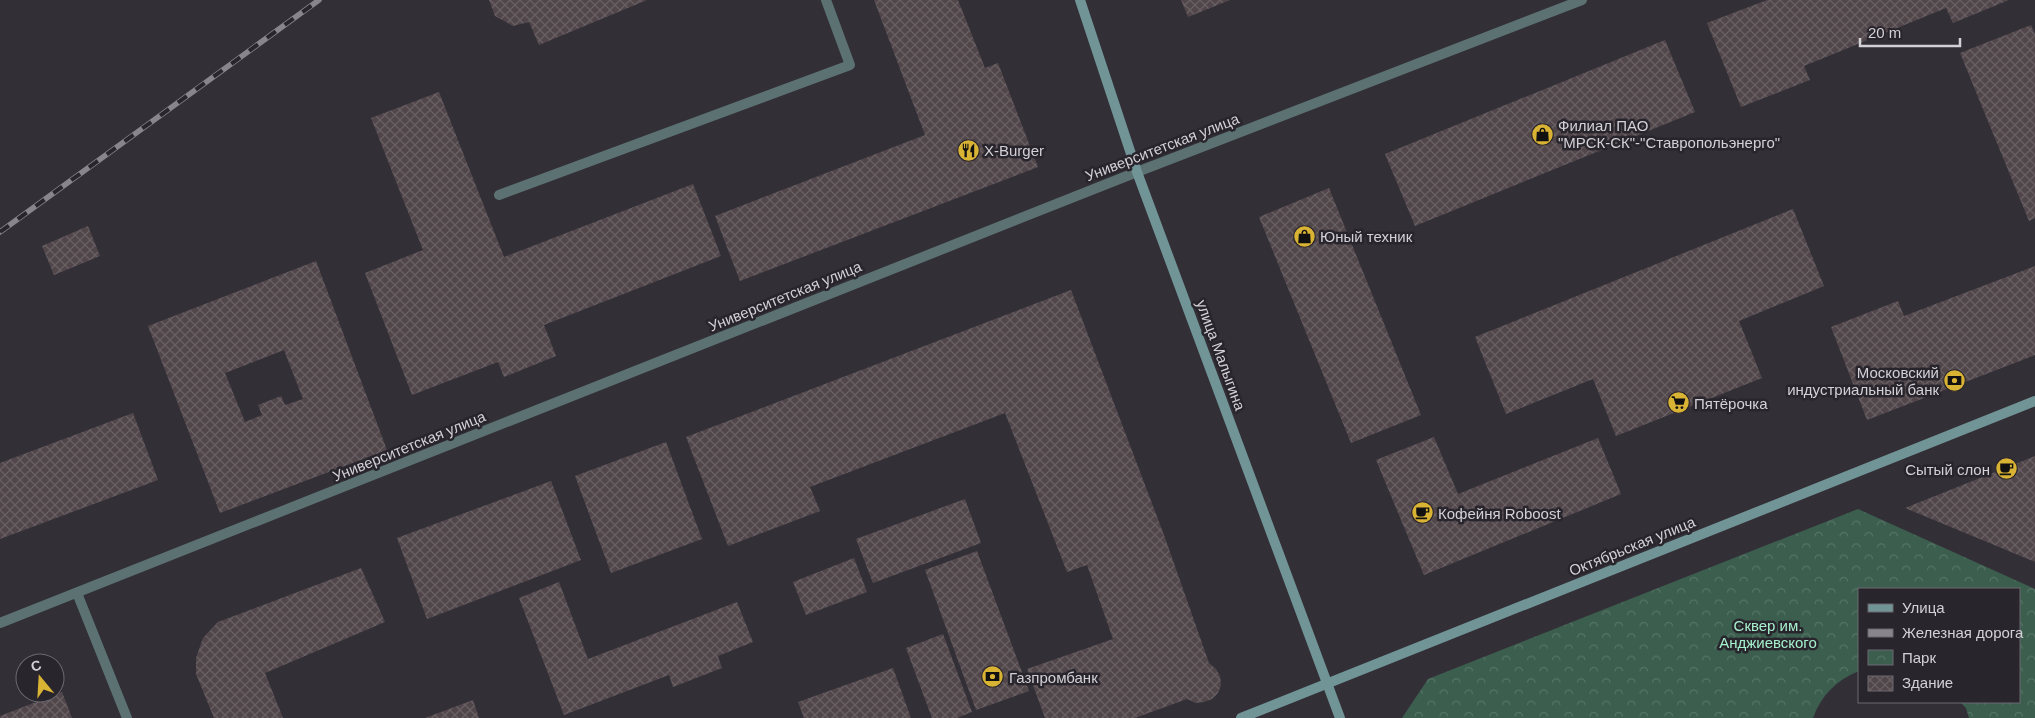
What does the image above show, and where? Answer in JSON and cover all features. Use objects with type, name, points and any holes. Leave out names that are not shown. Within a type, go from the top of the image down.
[{"type":"street","points":[[498,196],[850,64],[826,0]]},
{"type":"street","name":"улица Малыгина","points":[[1080,0],[1137,172],[1340,718]]},
{"type":"street","name":"Университетская улица","points":[[0,623],[1137,172],[1582,0]]},
{"type":"street","name":"Октябрьская улица","points":[[1240,718],[2035,401]]},
{"type":"street","points":[[77,593],[128,718]]},
{"type":"green space","name":"Сквер им. Анджиевского","points":[[1858,509],[2035,589],[2035,718],[1969,718],[1966,708],[1961,703],[2020,703],[2020,588],[1858,588],[1858,672],[1843,679],[1830,690],[1820,703],[1813,718],[1402,718],[1428,679]]},
{"type":"building","points":[[489,0],[647,0],[539,45],[529,22],[513,26],[495,16]]},
{"type":"building","points":[[874,0],[958,0],[985,68],[998,63],[1038,167],[740,281],[715,216],[925,135]]},
{"type":"building","points":[[1181,0],[1230,0],[1188,17]]},
{"type":"building","points":[[1767,0],[2009,0],[1953,23],[1946,8],[1804,66],[1810,80],[1741,107],[1707,23]]},
{"type":"building","points":[[2031,25],[2035,34],[2035,218],[2029,221],[1960,53]]},
{"type":"building","points":[[1665,40],[1695,112],[1415,226],[1385,154]]},
{"type":"building","points":[[439,92],[504,257],[693,184],[721,256],[544,325],[556,356],[504,377],[498,362],[412,395],[365,273],[423,250],[371,118]]},
{"type":"building","points":[[1329,188],[1421,415],[1351,443],[1259,217]]},
{"type":"building","points":[[1793,209],[1824,286],[1739,321],[1762,378],[1616,436],[1593,379],[1506,414],[1475,337]]},
{"type":"building","points":[[88,226],[100,256],[54,275],[42,246]]},
{"type":"building","points":[[316,261],[387,450],[220,513],[148,326]],"holes":[[[284,350],[303,399],[285,405],[281,396],[258,405],[262,415],[245,422],[225,373]]]},
{"type":"building","points":[[2035,266],[2035,355],[1867,420],[1831,327],[1898,301],[1904,316]]},
{"type":"building","points":[[1071,290],[1164,535],[1209,663],[1220,676],[1221,685],[1218,693],[1212,699],[1204,702],[1196,703],[1187,699],[1135,718],[1045,718],[1027,669],[1113,639],[1087,565],[1067,572],[1005,413],[810,487],[820,511],[728,546],[686,437]]},
{"type":"building","points":[[133,413],[158,480],[0,539],[0,463]]},
{"type":"building","points":[[1434,437],[1458,494],[1598,438],[1621,494],[1424,575],[1376,460]]},
{"type":"building","points":[[666,442],[702,539],[611,573],[575,476]]},
{"type":"building","points":[[2035,456],[2035,562],[1905,508]]},
{"type":"building","points":[[551,481],[581,560],[427,619],[397,538]]},
{"type":"building","points":[[965,499],[981,543],[873,583],[856,539]]},
{"type":"building","points":[[977,551],[1029,691],[976,710],[925,570]]},
{"type":"building","points":[[854,558],[867,592],[806,615],[793,582]]},
{"type":"building","points":[[361,568],[385,622],[265,673],[283,718],[214,718],[196,674],[196,658],[203,638],[218,622]]},
{"type":"building","points":[[559,582],[588,659],[737,602],[753,642],[718,656],[722,668],[673,687],[669,675],[564,715],[519,598]]},
{"type":"building","points":[[943,634],[972,712],[957,718],[932,718],[906,648]]},
{"type":"building","points":[[893,668],[911,718],[804,718],[798,702]]},
{"type":"building","points":[[65,700],[72,718],[0,718],[0,716],[34,703],[65,703]]},
{"type":"building","points":[[473,700],[479,718],[425,718]]},
{"type":"railway","points":[[0,232],[319,0]]},
{"type":"place","name":"Филиал ПАО \"МРСК-СК\"-\"Ставропольэнерго\"","points":[[1542,134]]},
{"type":"place","name":"X-Burger","points":[[968,150]]},
{"type":"place","name":"Юный техник","points":[[1304,236]]},
{"type":"place","name":"Московский индустриальный банк","points":[[1955,381]]},
{"type":"place","name":"Пятёрочка","points":[[1678,403]]},
{"type":"place","name":"Сытый слон","points":[[2006,469]]},
{"type":"place","name":"Кофейня Roboost","points":[[1422,513]]},
{"type":"place","name":"Газпромбанк","points":[[993,677]]}]
